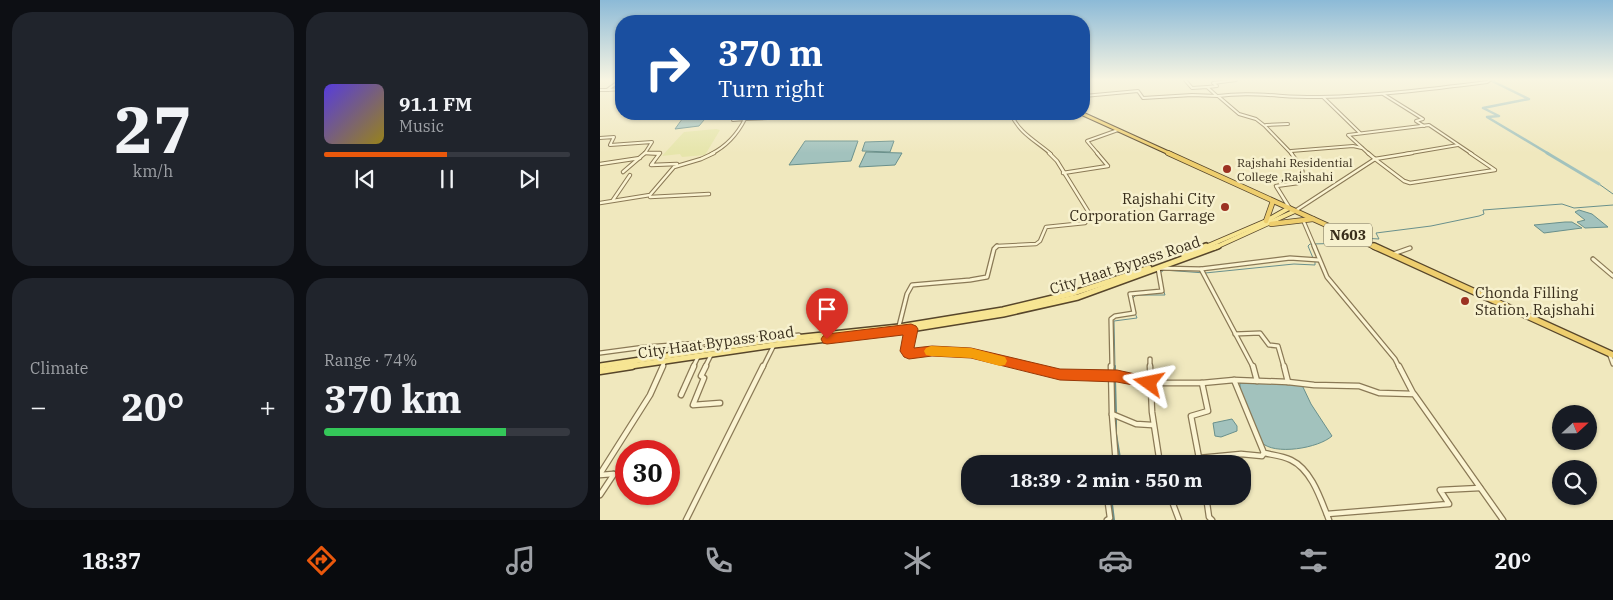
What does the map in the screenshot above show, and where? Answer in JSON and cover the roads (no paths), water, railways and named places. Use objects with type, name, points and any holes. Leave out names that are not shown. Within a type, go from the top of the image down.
[{"type":"highway","name":"N603","points":[[1090,117],[1611,354]]},
{"type":"highway","points":[[1273,201],[1269,223],[1313,219]]},
{"type":"main road","name":"City Haat Bypass Road","points":[[600,366],[752,341],[899,326],[1003,310],[1074,293],[1193,253],[1269,223],[1289,208]]},
{"type":"main road","name":"City Haat Bypass Road","points":[[600,371],[774,345],[911,329],[1003,314],[1078,296],[1158,268],[1227,243],[1295,211]]},
{"type":"street","points":[[1228,104],[1239,114],[1256,119],[1265,126],[1290,152],[1302,168],[1303,180],[1298,183],[1276,186],[1289,208]]},
{"type":"street","points":[[1330,104],[1360,133]]},
{"type":"street","points":[[1399,104],[1423,119],[1416,121],[1425,126]]},
{"type":"street","points":[[645,153],[660,153],[651,166],[678,164],[701,159],[721,149],[737,134],[744,120]]},
{"type":"street","points":[[899,326],[907,294],[912,286],[952,280],[980,280],[987,277],[994,249],[997,246],[1036,244],[1040,241],[1046,227],[1076,224],[1088,220],[1091,216],[1055,159],[1033,142],[1017,126],[1014,120]]},
{"type":"street","points":[[1265,126],[1288,124]]},
{"type":"street","points":[[1429,125],[1495,170],[1410,183],[1404,181],[1375,159],[1348,135],[1425,126],[1429,125]]},
{"type":"street","points":[[1063,173],[1108,166],[1087,141],[1105,137],[1109,133],[1118,130]]},
{"type":"street","points":[[600,138],[614,137],[610,145],[652,142],[645,153],[623,172]]},
{"type":"street","points":[[1295,211],[1375,159],[1458,145]]},
{"type":"street","points":[[1290,152],[1353,146],[1363,148]]},
{"type":"street","points":[[600,164],[640,158]]},
{"type":"street","points":[[644,197],[650,195],[678,164]]},
{"type":"street","points":[[613,200],[630,176]]},
{"type":"street","points":[[600,203],[644,197],[709,194]]},
{"type":"street","points":[[1303,220],[1327,277],[1395,358],[1414,394],[1504,520]]},
{"type":"street","points":[[1390,255],[1410,248]]},
{"type":"street","points":[[1115,455],[1112,414],[1114,376],[1111,318],[1134,313],[1130,294],[1134,292],[1162,291],[1158,268],[1201,269],[1290,258],[1319,260]]},
{"type":"street","points":[[1593,259],[1613,276]]},
{"type":"street","points":[[1201,269],[1206,273],[1218,303],[1256,374],[1257,381]]},
{"type":"street","points":[[911,329],[906,351],[909,353],[932,351],[971,353],[1060,374],[1114,376],[1149,383],[1202,383],[1234,380],[1359,386],[1379,393],[1414,394]]},
{"type":"street","points":[[1235,334],[1260,333],[1269,345],[1278,346],[1288,382]]},
{"type":"street","points":[[600,353],[645,347],[752,341]]},
{"type":"street","points":[[686,520],[774,345]]},
{"type":"street","points":[[711,354],[701,376],[704,378],[693,404],[720,403]]},
{"type":"street","points":[[1611,354],[1613,364]]},
{"type":"street","points":[[681,395],[699,356]]},
{"type":"street","points":[[1150,359],[1149,383],[1152,425],[1158,455]]},
{"type":"street","points":[[600,475],[650,395],[665,361]]},
{"type":"street","points":[[1234,380],[1264,453]]},
{"type":"street","points":[[1198,455],[1191,416],[1208,411],[1202,383]]},
{"type":"street","points":[[1112,414],[1136,424],[1152,425]]},
{"type":"street","points":[[1235,455],[1262,456],[1264,453],[1291,459],[1300,464],[1316,489],[1328,517],[1449,504],[1440,490],[1480,488]]},
{"type":"street","points":[[600,475],[614,474],[600,495]]},
{"type":"street","points":[[1107,520],[1110,518],[1108,505]]},
{"type":"street","points":[[1174,505],[1180,520]]},
{"type":"street","points":[[1208,505],[1212,520]]},
{"type":"water","points":[[681,120],[704,120],[699,126],[675,129]]},
{"type":"water","points":[[805,141],[858,141],[851,161],[789,165]]},
{"type":"water","points":[[894,141],[890,152],[862,151],[865,142]]},
{"type":"water","points":[[866,152],[902,153],[895,165],[859,167]]},
{"type":"water","points":[[1579,210],[1592,214],[1608,227],[1585,228],[1577,222],[1585,220],[1575,212]]},
{"type":"water","points":[[1572,222],[1582,228],[1544,233],[1534,225]]},
{"type":"water","points":[[1240,383],[1302,385],[1311,404],[1332,436],[1317,444],[1296,449],[1276,449],[1267,446],[1261,442],[1240,392]]},
{"type":"water","points":[[1232,419],[1237,426],[1237,431],[1221,437],[1215,436],[1213,423]]},
{"type":"waterway","points":[[1502,104],[1483,108],[1499,116],[1487,117],[1549,154]]},
{"type":"waterway","points":[[1547,153],[1599,184]]},
{"type":"waterway","points":[[1599,184],[1613,194]]},
{"type":"waterway","points":[[1362,238],[1379,239],[1376,233],[1431,226],[1479,216],[1484,214],[1483,210],[1562,204],[1574,208],[1613,205]]},
{"type":"waterway","points":[[1313,258],[1308,246],[1310,244],[1356,243]]},
{"type":"waterway","points":[[1160,273],[1164,270],[1205,273],[1294,264],[1315,265],[1315,262]]},
{"type":"waterway","points":[[1133,298],[1136,295],[1165,295],[1163,289]]},
{"type":"waterway","points":[[1115,367],[1114,321],[1137,318],[1135,313]]},
{"type":"waterway","points":[[1115,367],[1115,374]]},
{"type":"waterway","points":[[1115,378],[1116,414]]},
{"type":"waterway","points":[[1116,418],[1116,434],[1120,455]]},
{"type":"waterway","points":[[1112,505],[1114,520]]},
{"type":"place","name":"Rajshahi Residential College ,Rajshahi","points":[[1227,169]]},
{"type":"place","name":"Rajshahi City Corporation Garrage","points":[[1225,207]]},
{"type":"place","name":"Chonda Filling Station, Rajshahi","points":[[1465,301]]}]
